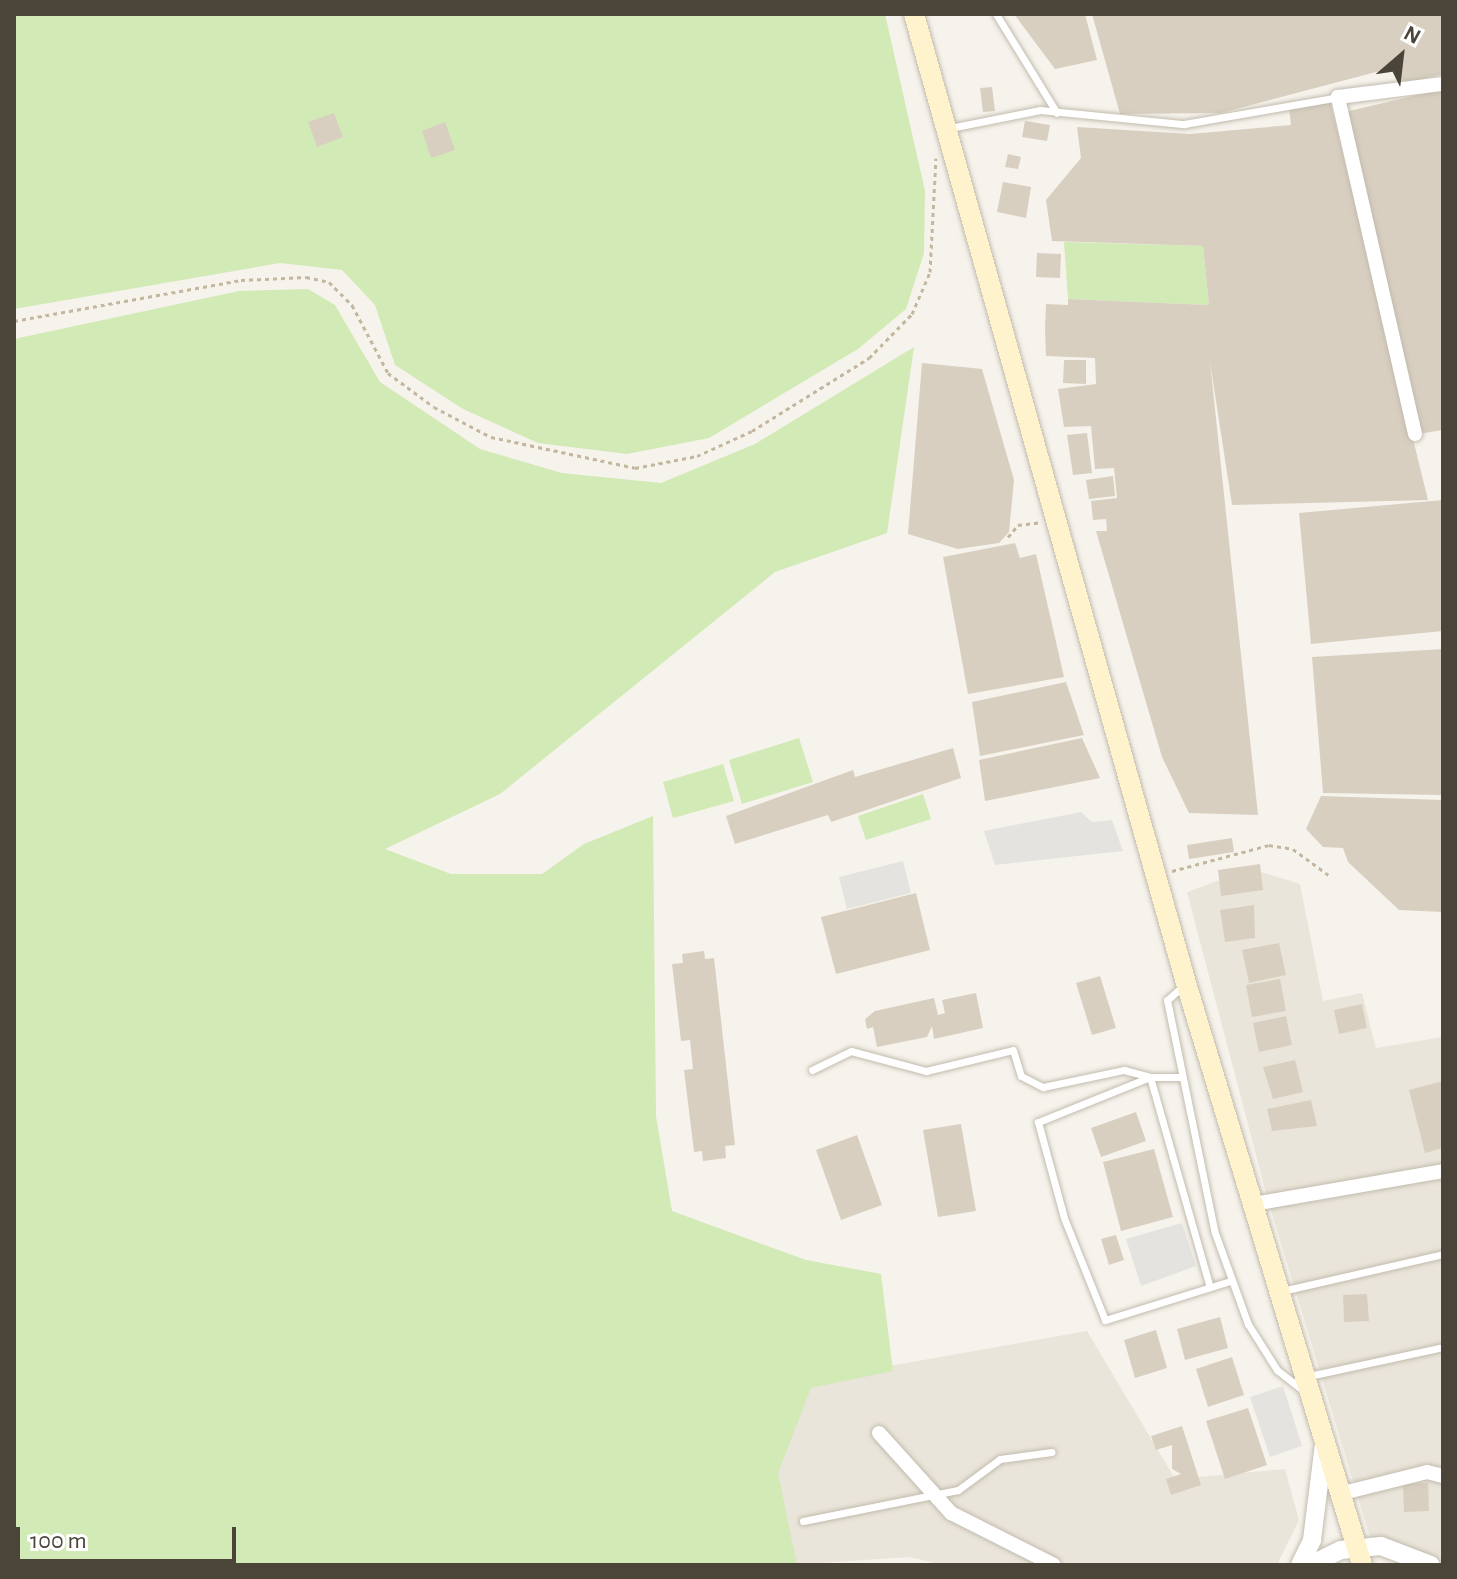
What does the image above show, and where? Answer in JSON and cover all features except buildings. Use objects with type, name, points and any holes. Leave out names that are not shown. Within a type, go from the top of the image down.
[{"type":"main road","points":[[914,14],[1186,983],[1254,1204],[1276,1293],[1359,1556]]},
{"type":"street","points":[[1415,434],[1338,97],[1443,84]]},
{"type":"street","points":[[1254,1204],[1443,1171]]},
{"type":"street","points":[[879,1433],[932,1497],[983,1535],[1054,1565]]},
{"type":"street","points":[[1300,1565],[1312,1540],[1324,1441]]},
{"type":"street","points":[[1339,1494],[1427,1472],[1443,1476]]},
{"type":"street","points":[[1310,1565],[1359,1556],[1381,1546],[1431,1565]]},
{"type":"lane","points":[[996,14],[1057,113]]},
{"type":"lane","points":[[948,129],[1040,110],[1168,125],[1338,97]]},
{"type":"lane","points":[[1186,983],[1167,1000],[1179,1077],[1230,1281],[1277,1370],[1308,1387],[1443,1347]]},
{"type":"lane","points":[[812,1070],[851,1051],[926,1071],[1013,1050],[1021,1076],[1043,1087],[1124,1070],[1150,1077],[1179,1077]]},
{"type":"lane","points":[[1150,1077],[1210,1287]]},
{"type":"lane","points":[[1150,1077],[1038,1122],[1064,1218],[1105,1320],[1230,1281]]},
{"type":"lane","points":[[1276,1293],[1443,1254]]},
{"type":"lane","points":[[803,1521],[958,1490],[1000,1459],[1052,1452]]},
{"type":"path","points":[[14,321],[241,280],[306,277],[329,282],[352,305],[388,373],[491,437],[635,468],[697,456],[752,431],[869,358],[912,314],[930,272],[931,171],[948,129]]},
{"type":"path","points":[[1008,537],[1018,525],[1057,519]]},
{"type":"path","points":[[1157,876],[1269,845],[1293,849],[1330,876]]},
{"type":"shaded area","points":[[1081,812],[1092,822],[1112,820],[1123,851],[995,865],[984,831]]},
{"type":"shaded area","points":[[903,861],[911,893],[847,909],[839,877]]},
{"type":"shaded area","points":[[1251,869],[1300,884],[1323,1001],[1362,993],[1376,1048],[1443,1037],[1443,1565],[1370,1537],[1267,1197],[1187,892]]},
{"type":"shaded area","points":[[1182,1223],[1196,1266],[1141,1286],[1126,1239]]},
{"type":"shaded area","points":[[1087,1331],[1175,1479],[1285,1469],[1299,1520],[1277,1565],[943,1565],[910,1557],[789,1565],[770,1473],[805,1381]]},
{"type":"shaded area","points":[[1283,1386],[1302,1446],[1270,1457],[1250,1397]]},
{"type":"green space","points":[[14,14],[885,14],[925,191],[924,253],[906,309],[858,349],[709,438],[627,454],[538,443],[463,409],[395,365],[375,305],[342,270],[280,263],[14,309]]},
{"type":"green space","points":[[1064,242],[1203,246],[1209,305],[1068,299]]},
{"type":"green space","points":[[308,289],[335,305],[380,382],[480,449],[562,473],[661,483],[755,444],[914,347],[887,533],[775,572],[500,794],[385,849],[451,874],[542,874],[584,844],[653,816],[656,1116],[672,1211],[806,1260],[881,1274],[893,1371],[811,1388],[778,1473],[797,1565],[14,1565],[14,339],[239,291]]},
{"type":"green space","points":[[799,738],[813,782],[742,804],[729,760]]},
{"type":"green space","points":[[723,764],[734,801],[673,818],[663,782]]},
{"type":"green space","points":[[923,794],[931,819],[866,840],[858,816]]}]
